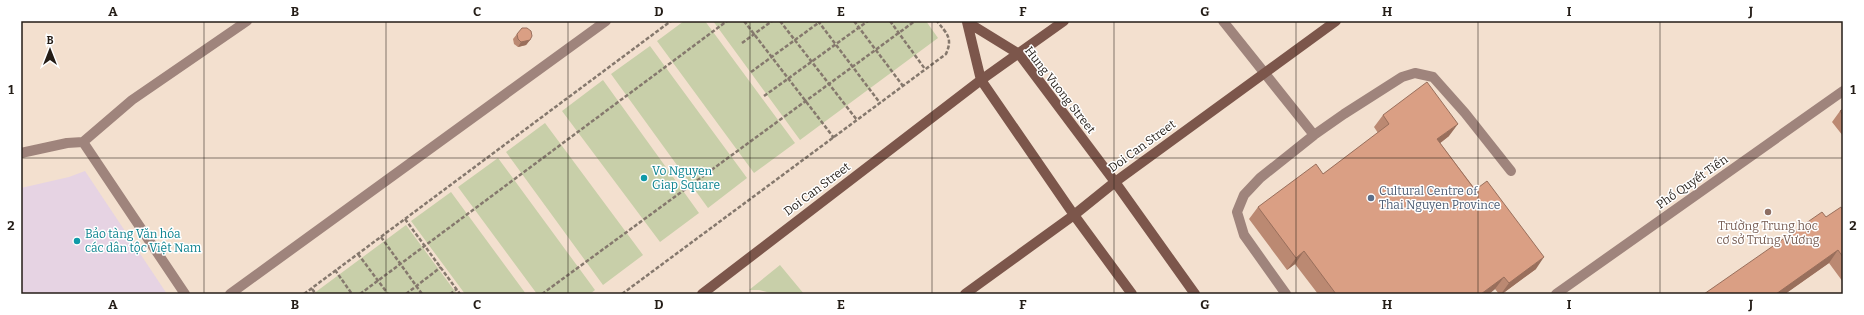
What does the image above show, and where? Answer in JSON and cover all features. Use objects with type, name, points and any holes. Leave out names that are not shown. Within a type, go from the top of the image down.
[{"type":"main road","name":"Hung Vuong Street","points":[[967,21],[1019,54],[1115,182],[1195,294]]},
{"type":"main road","name":"Hung Vuong Street","points":[[967,21],[981,80],[1074,216],[1132,294]]},
{"type":"main road","name":"Doi Can Street","points":[[702,294],[981,80],[1064,21]]},
{"type":"main road","name":"Doi Can Street","points":[[965,294],[1074,216],[1115,182],[1336,21]]},
{"type":"street","points":[[21,153],[67,143],[83,142],[132,100],[247,21]]},
{"type":"street","points":[[230,294],[606,21]]},
{"type":"street","points":[[1223,21],[1314,135]]},
{"type":"street","points":[[1286,294],[1244,235],[1237,212],[1244,195],[1260,178],[1314,135],[1402,77],[1415,73],[1433,77],[1465,113],[1511,171]]},
{"type":"street","name":"Phố Quyết Tiến","points":[[1556,294],[1843,91]]},
{"type":"street","points":[[83,142],[185,294]]},
{"type":"path","points":[[304,294],[671,21]]},
{"type":"path","points":[[360,294],[727,21]]},
{"type":"path","points":[[744,21],[834,138]]},
{"type":"path","points":[[742,43],[772,21]]},
{"type":"path","points":[[780,21],[857,120]]},
{"type":"path","points":[[854,21],[903,86]]},
{"type":"path","points":[[764,96],[868,21]]},
{"type":"path","points":[[890,21],[925,69]]},
{"type":"path","points":[[542,294],[915,21]]},
{"type":"path","points":[[622,294],[946,54],[950,44],[948,35],[937,21]]},
{"type":"path","points":[[751,72],[819,22],[880,103]]},
{"type":"path","points":[[405,219],[460,294]]},
{"type":"path","points":[[381,237],[422,294]]},
{"type":"path","points":[[358,254],[388,294]]},
{"type":"path","points":[[406,294],[441,267]]},
{"type":"path","points":[[335,270],[352,294]]},
{"type":"path","points":[[312,288],[316,294]]},
{"type":"path","points":[[450,294],[457,288]]},
{"type":"shaded area","name":"Bảo tàng Văn hóa các dân tộc Việt Nam","points":[[85,171],[167,294],[21,294],[21,188],[69,177]]},
{"type":"green space","points":[[684,21],[705,21],[795,143],[754,173],[657,41]]},
{"type":"green space","points":[[713,21],[926,21],[938,38],[800,140]]},
{"type":"green space","points":[[650,46],[747,178],[708,208],[611,74]]},
{"type":"green space","points":[[603,80],[699,213],[660,242],[562,111]]},
{"type":"green space","points":[[545,123],[643,255],[603,285],[506,152]]},
{"type":"green space","points":[[498,158],[595,290],[590,294],[537,294],[458,187]]},
{"type":"green space","points":[[451,192],[526,294],[465,294],[411,221]]},
{"type":"green space","points":[[406,225],[457,294],[313,294]]},
{"type":"green space","points":[[780,265],[804,294],[775,294],[759,290],[749,290]]},
{"type":"building","points":[[522,28],[527,28],[531,31],[532,36],[530,40],[521,42],[518,39],[517,34]]},
{"type":"building","name":"Cultural Centre of Thai Nguyen Province","points":[[1427,82],[1458,124],[1437,139],[1475,190],[1487,181],[1544,257],[1509,283],[1504,277],[1481,294],[1336,294],[1304,251],[1296,258],[1258,207],[1316,164],[1323,174],[1389,124],[1383,115]]},
{"type":"building","points":[[1841,207],[1843,211],[1843,257],[1838,250],[1776,294],[1704,294],[1822,212],[1826,217]]},
{"type":"place","name":"Vo Nguyen Giap Square","points":[[644,178]]},
{"type":"place","name":"Cultural Centre of Thai Nguyen Province","points":[[1371,198]]},
{"type":"place","name":"Trường Trung học cơ sở Trưng Vương","points":[[1768,212]]},
{"type":"place","name":"Bảo tàng Văn hóa các dân tộc Việt Nam","points":[[77,241]]}]
